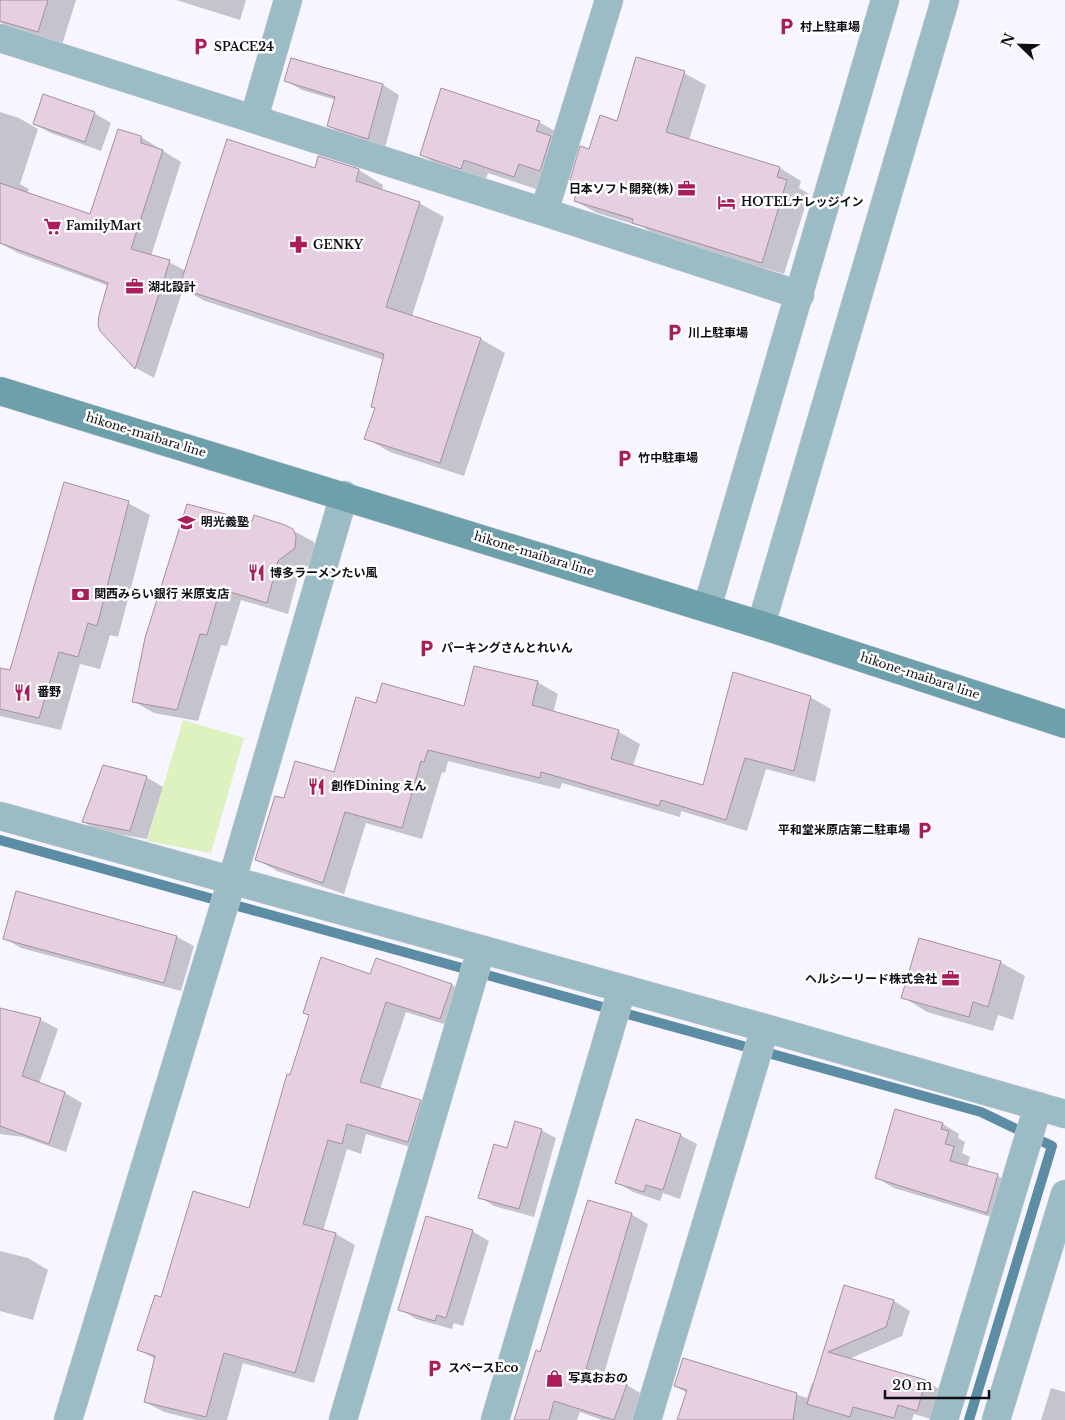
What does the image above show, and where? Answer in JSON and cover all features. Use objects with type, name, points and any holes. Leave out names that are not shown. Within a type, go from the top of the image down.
[{"type":"main road","name":"hikone-maibara line","points":[[0,391],[344,495],[707,608],[1065,724]]},
{"type":"street","points":[[254,118],[288,0]]},
{"type":"street","points":[[544,212],[609,0]]},
{"type":"street","points":[[707,608],[885,0]]},
{"type":"street","points":[[761,625],[945,0]]},
{"type":"street","points":[[0,38],[254,118],[800,295]]},
{"type":"street","points":[[68,1420],[230,886],[344,495]]},
{"type":"street","points":[[0,816],[230,886],[477,966],[760,1044],[1038,1106],[1065,1114]]},
{"type":"street","points":[[343,1420],[477,966]]},
{"type":"street","points":[[495,1420],[617,1005]]},
{"type":"street","points":[[647,1420],[760,1044]]},
{"type":"street","points":[[944,1420],[1038,1106]]},
{"type":"street","points":[[996,1420],[1065,1194]]},
{"type":"green space","points":[[183,720],[244,738],[211,853],[147,841]]},
{"type":"building","points":[[0,0],[48,0],[38,32],[0,21]]},
{"type":"building","points":[[636,57],[685,71],[666,132],[780,167],[777,177],[787,180],[762,263],[632,223],[633,219],[574,201],[579,183],[570,180],[580,146],[589,149],[600,115],[617,121]]},
{"type":"building","points":[[291,58],[383,84],[368,139],[327,126],[335,97],[284,81]]},
{"type":"building","points":[[441,88],[540,121],[536,131],[551,136],[540,171],[519,164],[514,177],[464,160],[461,169],[420,155]]},
{"type":"building","points":[[43,94],[95,112],[85,142],[33,124]]},
{"type":"building","points":[[118,129],[141,136],[141,143],[163,150],[131,249],[170,260],[135,369],[100,331],[98,325],[108,283],[0,243],[0,183],[90,214]]},
{"type":"building","name":"GENKY","points":[[227,139],[315,168],[318,156],[359,169],[356,181],[420,202],[386,307],[481,338],[440,463],[364,439],[375,408],[371,407],[384,354],[179,288]]},
{"type":"building","points":[[64,482],[129,501],[97,626],[88,623],[78,657],[59,652],[39,718],[0,709],[0,668],[10,670]]},
{"type":"building","points":[[187,504],[252,521],[254,515],[293,529],[296,536],[295,548],[278,561],[267,603],[220,589],[207,635],[200,634],[177,710],[132,702],[145,638]]},
{"type":"building","points":[[474,666],[538,681],[532,705],[619,730],[611,759],[703,785],[733,672],[811,696],[794,771],[745,758],[726,820],[661,800],[659,806],[541,772],[540,778],[428,750],[424,762],[421,761],[402,828],[345,812],[323,883],[255,860],[275,796],[284,798],[295,761],[334,772],[356,697],[376,703],[382,683],[464,706]]},
{"type":"building","points":[[103,765],[147,776],[130,831],[82,822]]},
{"type":"building","points":[[16,891],[177,936],[164,983],[3,939]]},
{"type":"building","name":"ヘルシーリード株式会社","points":[[919,938],[1001,961],[988,1007],[973,1002],[969,1017],[901,998]]},
{"type":"building","points":[[321,957],[370,974],[376,958],[452,984],[440,1019],[386,1002],[360,1082],[421,1100],[408,1142],[347,1124],[342,1144],[328,1140],[303,1224],[336,1233],[295,1373],[224,1353],[206,1417],[144,1402],[155,1356],[137,1350],[155,1295],[161,1297],[193,1191],[249,1208],[287,1074],[290,1075],[309,1015],[303,1013]]},
{"type":"building","points":[[0,1008],[41,1018],[22,1076],[65,1092],[49,1144],[0,1126]]},
{"type":"building","points":[[895,1109],[943,1123],[941,1129],[949,1131],[945,1144],[954,1146],[950,1161],[998,1174],[987,1213],[875,1178]]},
{"type":"building","points":[[636,1119],[681,1134],[663,1190],[646,1185],[644,1192],[615,1183]]},
{"type":"building","points":[[515,1121],[542,1129],[519,1209],[478,1198],[494,1144],[507,1148]]},
{"type":"building","points":[[588,1200],[632,1213],[586,1369],[627,1384],[614,1420],[554,1401],[549,1420],[514,1420],[536,1350],[540,1352]]},
{"type":"building","points":[[426,1216],[473,1230],[446,1318],[437,1315],[435,1321],[398,1310]]},
{"type":"building","points":[[844,1285],[894,1300],[886,1327],[828,1352],[926,1380],[917,1411],[898,1405],[894,1418],[853,1407],[850,1417],[807,1404]]},
{"type":"building","points":[[683,1358],[797,1393],[793,1420],[677,1420],[687,1390],[674,1386]]},
{"type":"waterway","points":[[0,840],[981,1112],[1052,1146],[969,1420]]},
{"type":"place","name":"村上駐車場","points":[[786,27]]},
{"type":"place","name":"SPACE24","points":[[200,47]]},
{"type":"place","name":"日本ソフト開発(株)","points":[[687,189]]},
{"type":"place","name":"HOTELナレッジイン","points":[[727,202]]},
{"type":"place","name":"FamilyMart","points":[[52,226]]},
{"type":"place","name":"GENKY","points":[[299,245]]},
{"type":"place","name":"湖北設計","points":[[134,287]]},
{"type":"place","name":"川上駐車場","points":[[674,333]]},
{"type":"place","name":"竹中駐車場","points":[[624,458]]},
{"type":"place","name":"明光義塾","points":[[187,522]]},
{"type":"place","name":"博多ラーメンたい風","points":[[256,573]]},
{"type":"place","name":"関西みらい銀行 米原支店","points":[[80,594]]},
{"type":"place","name":"パーキングさんとれいん","points":[[427,648]]},
{"type":"place","name":"番野","points":[[23,692]]},
{"type":"place","name":"創作Dining えん","points":[[317,786]]},
{"type":"place","name":"平和堂米原店第二駐車場","points":[[924,830]]},
{"type":"place","name":"ヘルシーリード株式会社","points":[[951,979]]},
{"type":"place","name":"スペースEco","points":[[434,1368]]},
{"type":"place","name":"写真おおの","points":[[554,1378]]}]
